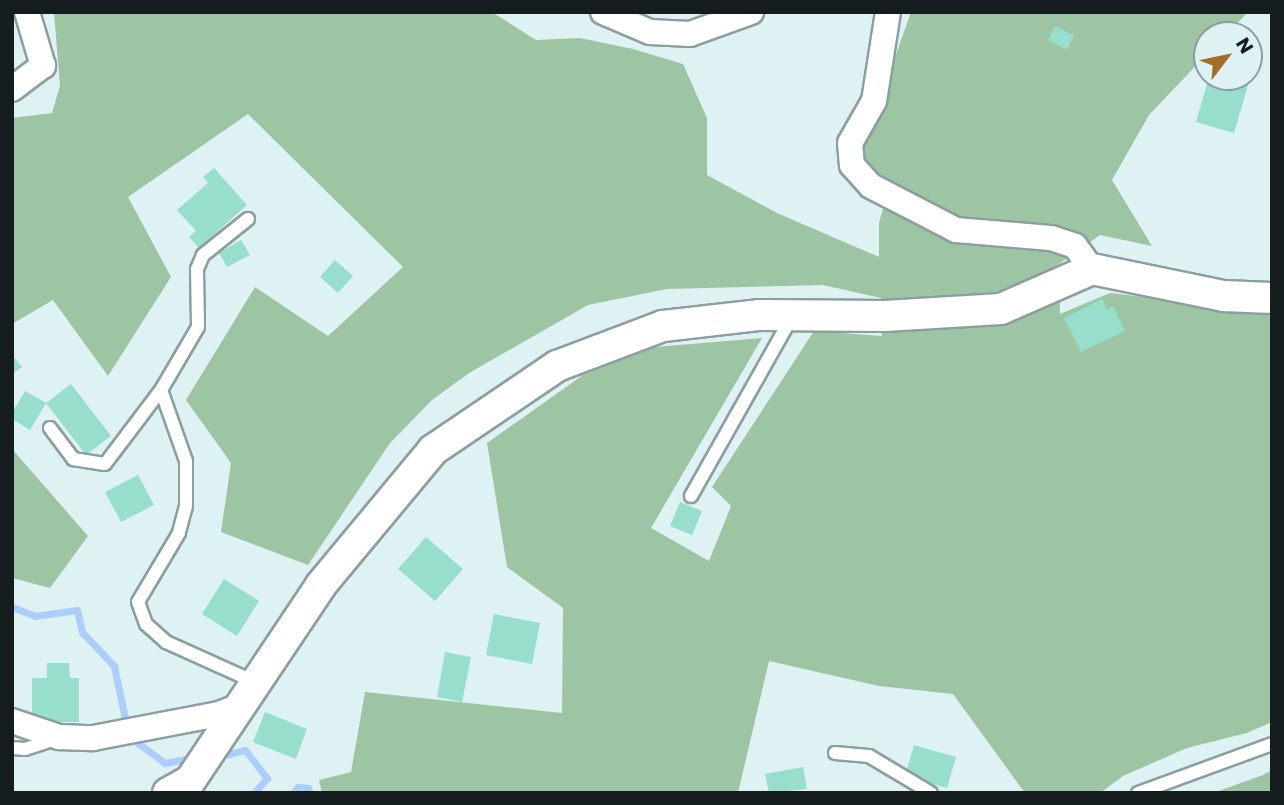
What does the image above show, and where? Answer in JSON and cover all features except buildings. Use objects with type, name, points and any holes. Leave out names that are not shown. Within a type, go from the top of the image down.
[{"type":"street","points":[[12,89],[43,66],[27,12]]},
{"type":"street","points":[[603,12],[650,32],[690,34],[751,12]]},
{"type":"street","points":[[888,12],[874,101],[850,143],[852,165],[871,186],[956,230],[1051,237],[1075,246],[1092,269]]},
{"type":"street","points":[[179,787],[208,755],[321,585],[433,450],[557,366],[602,346],[663,326],[760,315],[885,316],[1001,309],[1092,269],[1224,296],[1272,298]]},
{"type":"street","points":[[12,721],[59,737],[93,738],[219,714],[250,694]]},
{"type":"lane","points":[[51,428],[73,459],[104,464],[161,390],[198,327],[197,269],[203,255],[248,219]]},
{"type":"lane","points":[[691,496],[793,316]]},
{"type":"lane","points":[[161,390],[186,461],[186,506],[179,533],[138,602],[146,624],[166,642],[250,694]]},
{"type":"lane","points":[[12,748],[25,749],[59,737]]},
{"type":"lane","points":[[1138,793],[1272,744]]},
{"type":"lane","points":[[835,753],[869,756],[931,793]]},
{"type":"green space","points":[[54,12],[492,12],[536,40],[580,38],[633,49],[683,64],[707,118],[707,175],[777,213],[879,257],[879,223],[887,195],[858,151],[875,114],[911,12],[1248,12],[1239,21],[1193,21],[1193,69],[1149,115],[1112,180],[1152,246],[1100,235],[1059,264],[1060,314],[1110,293],[1240,308],[1272,308],[1272,722],[1247,733],[1187,748],[1123,776],[1100,793],[1025,793],[953,694],[879,686],[769,661],[738,793],[322,793],[319,780],[351,772],[365,692],[562,713],[563,608],[507,567],[487,443],[583,375],[655,347],[762,338],[651,528],[709,561],[731,506],[712,487],[814,331],[882,336],[881,298],[823,285],[667,289],[588,305],[469,373],[432,400],[390,443],[308,565],[221,532],[231,463],[186,400],[255,287],[328,336],[403,267],[248,114],[128,197],[171,277],[108,376],[53,300],[12,324],[12,118],[52,113],[60,86]]},
{"type":"green space","points":[[12,449],[88,536],[50,588],[12,578]]},
{"type":"green space","points":[[1272,770],[1272,793],[1213,793],[1263,775]]},
{"type":"waterway","points":[[12,607],[35,616],[77,610],[82,632],[114,666],[127,728]]},
{"type":"waterway","points":[[131,738],[165,763],[186,759],[193,765]]},
{"type":"waterway","points":[[220,756],[245,750],[267,778],[254,793]]},
{"type":"waterway","points":[[293,793],[298,787],[308,788],[310,793]]}]
